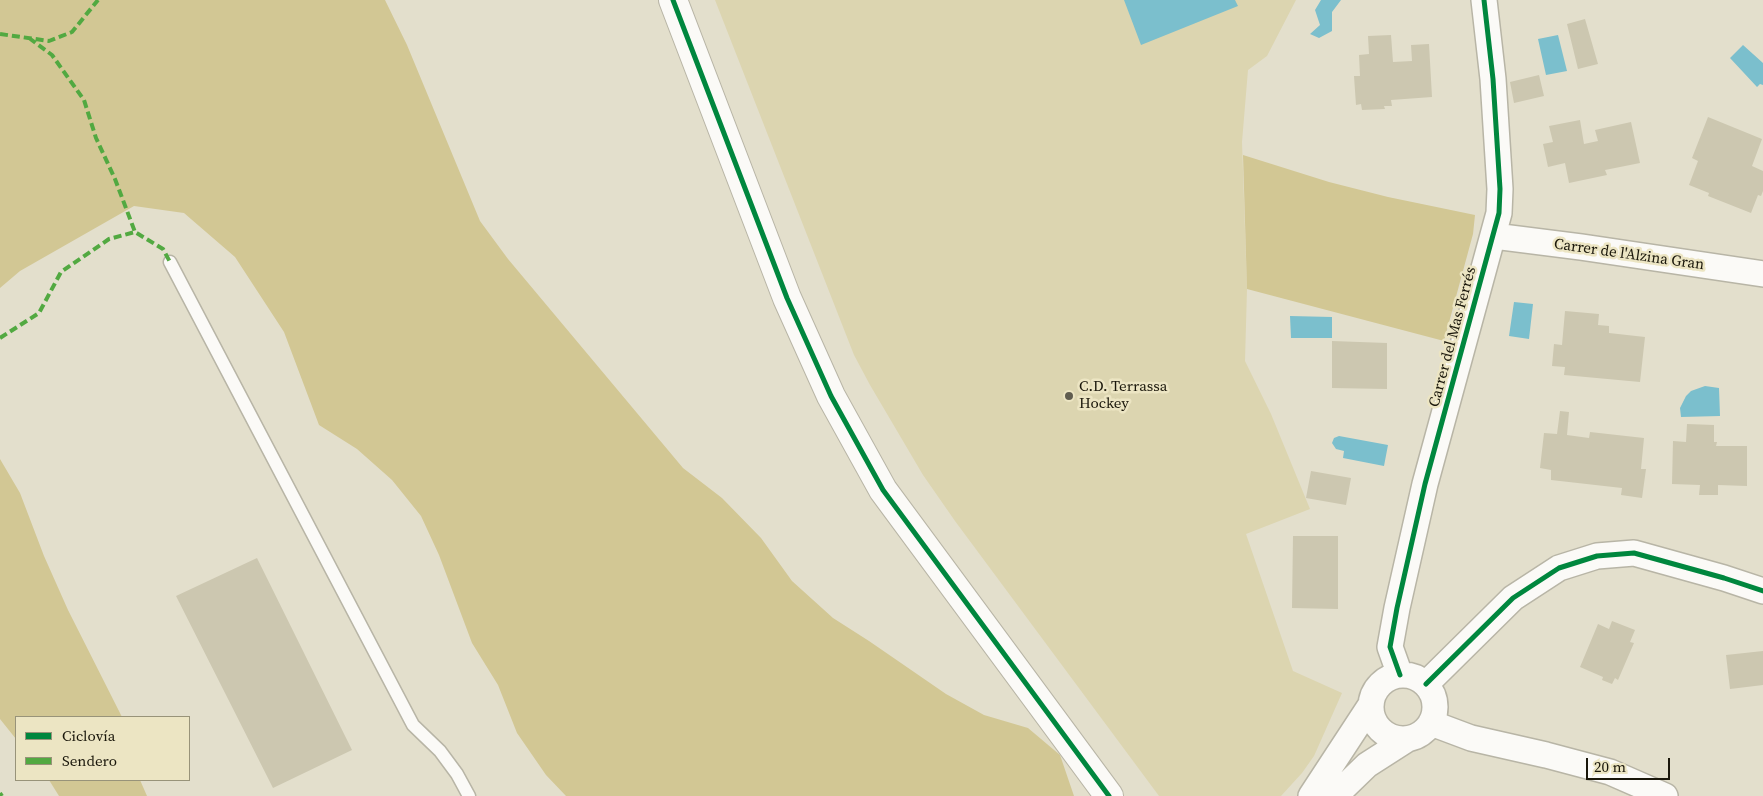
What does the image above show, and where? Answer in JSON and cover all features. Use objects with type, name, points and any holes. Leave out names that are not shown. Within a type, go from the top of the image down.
[{"type":"street","points":[[673,0],[787,298],[831,396],[883,490],[1109,796]]},
{"type":"street","name":"Carrer del Mas Ferrés","points":[[1400,675],[1390,647],[1397,608],[1426,484],[1499,213],[1500,189],[1493,79],[1484,0]]},
{"type":"street","name":"Carrer de l'Alzina Gran","points":[[1494,236],[1763,274]]},
{"type":"street","points":[[1426,684],[1513,598],[1559,568],[1596,556],[1634,553],[1763,591]]},
{"type":"street","points":[[1335,796],[1366,765],[1406,740],[1416,737],[1428,728],[1433,720],[1435,707],[1433,695],[1426,684],[1414,676],[1400,675],[1388,678],[1378,685],[1372,695],[1370,706],[1372,718],[1379,729],[1389,737],[1406,740]]},
{"type":"street","points":[[1311,796],[1370,706]]},
{"type":"street","points":[[1431,723],[1471,738],[1610,772],[1665,796]]},
{"type":"lane","points":[[170,262],[413,725],[440,751],[457,774],[469,796]]},
{"type":"shaded area","points":[[0,0],[385,0],[407,45],[480,221],[508,259],[683,468],[722,498],[761,538],[792,581],[833,618],[946,694],[984,715],[1028,728],[1060,755],[1074,796],[566,796],[546,775],[517,733],[498,685],[472,643],[439,555],[421,516],[392,480],[357,449],[319,425],[284,332],[235,257],[184,213],[134,206],[20,271],[0,288]]},
{"type":"shaded area","name":"C.D. Terrassa Hockey","points":[[715,0],[1296,0],[1267,56],[1248,70],[1242,142],[1247,289],[1245,361],[1271,414],[1310,509],[1246,534],[1293,671],[1342,693],[1314,756],[1302,773],[1281,796],[1159,796],[955,521],[923,475],[854,355]]},
{"type":"shaded area","points":[[1243,155],[1329,182],[1388,197],[1475,215],[1473,234],[1444,341],[1247,289]]},
{"type":"shaded area","points":[[0,459],[20,493],[44,556],[68,610],[121,716],[15,716],[15,738],[0,719]]},
{"type":"shaded area","points":[[50,781],[140,781],[147,796],[59,796]]},
{"type":"water","points":[[1124,0],[1235,0],[1238,6],[1141,45]]},
{"type":"water","points":[[1321,0],[1341,0],[1332,12],[1332,31],[1319,38],[1310,34],[1320,25],[1315,10]]},
{"type":"water","points":[[1558,35],[1567,71],[1546,75],[1538,39]]},
{"type":"water","points":[[1743,45],[1763,63],[1763,85],[1760,84],[1757,87],[1730,58]]},
{"type":"water","points":[[1514,302],[1533,304],[1529,339],[1509,336]]},
{"type":"water","points":[[1290,316],[1332,317],[1332,338],[1291,338]]},
{"type":"water","points":[[1705,386],[1719,388],[1720,416],[1681,417],[1680,408],[1686,396],[1691,391]]},
{"type":"water","points":[[1339,436],[1388,445],[1384,466],[1343,458],[1344,451],[1336,449],[1332,443],[1334,438]]},
{"type":"building","points":[[1585,19],[1598,64],[1578,69],[1567,24]]},
{"type":"building","points":[[1391,35],[1393,62],[1412,61],[1411,45],[1429,44],[1432,97],[1391,100],[1392,106],[1384,106],[1385,109],[1362,110],[1361,104],[1356,105],[1354,76],[1360,76],[1359,55],[1369,54],[1368,36]]},
{"type":"building","points":[[1539,75],[1544,96],[1514,103],[1510,82]]},
{"type":"building","points":[[1708,117],[1762,139],[1752,166],[1763,171],[1763,191],[1761,196],[1758,195],[1751,213],[1708,196],[1709,193],[1689,185],[1698,161],[1692,158]]},
{"type":"building","points":[[1580,120],[1584,144],[1598,141],[1595,130],[1631,122],[1640,163],[1605,170],[1607,175],[1569,183],[1565,163],[1548,167],[1543,144],[1553,142],[1549,126]]},
{"type":"building","points":[[1565,311],[1599,314],[1598,325],[1609,326],[1609,333],[1645,337],[1640,382],[1564,375],[1565,367],[1552,366],[1554,344],[1562,345]]},
{"type":"building","points":[[1332,341],[1387,343],[1387,389],[1332,388]]},
{"type":"building","points":[[1560,411],[1569,412],[1567,435],[1589,438],[1590,432],[1644,438],[1641,469],[1646,469],[1642,498],[1621,495],[1622,488],[1551,480],[1551,470],[1540,468],[1544,433],[1557,434]]},
{"type":"building","points":[[1687,424],[1714,425],[1714,442],[1717,442],[1716,446],[1747,446],[1747,486],[1718,485],[1718,495],[1699,495],[1700,485],[1672,484],[1673,441],[1686,442]]},
{"type":"building","points":[[1311,471],[1351,478],[1346,505],[1306,498]]},
{"type":"building","points":[[1293,536],[1338,536],[1338,609],[1292,608]]},
{"type":"building","points":[[257,558],[352,750],[273,788],[176,596]]},
{"type":"building","points":[[1612,621],[1635,630],[1630,642],[1634,643],[1618,680],[1615,678],[1612,684],[1602,680],[1603,677],[1580,667],[1598,624],[1609,629]]},
{"type":"building","points":[[1763,651],[1763,685],[1730,689],[1726,655]]},
{"type":"marked path","points":[[0,34],[49,41],[72,32],[98,0]]},
{"type":"marked path","points":[[29,38],[52,55],[84,100],[96,138],[115,179],[135,232]]},
{"type":"marked path","points":[[0,338],[39,313],[61,272],[109,239],[135,232],[163,249],[170,262]]},
{"type":"cycle path","points":[[673,0],[787,298],[831,396],[883,490],[1109,796]]},
{"type":"cycle path","points":[[1400,675],[1390,647],[1397,608],[1425,484],[1499,213],[1500,189],[1493,79],[1484,0]]},
{"type":"cycle path","points":[[1426,684],[1513,598],[1559,568],[1597,556],[1634,553],[1763,591]]},
{"type":"place","name":"C.D. Terrassa Hockey","points":[[1069,396]]}]
